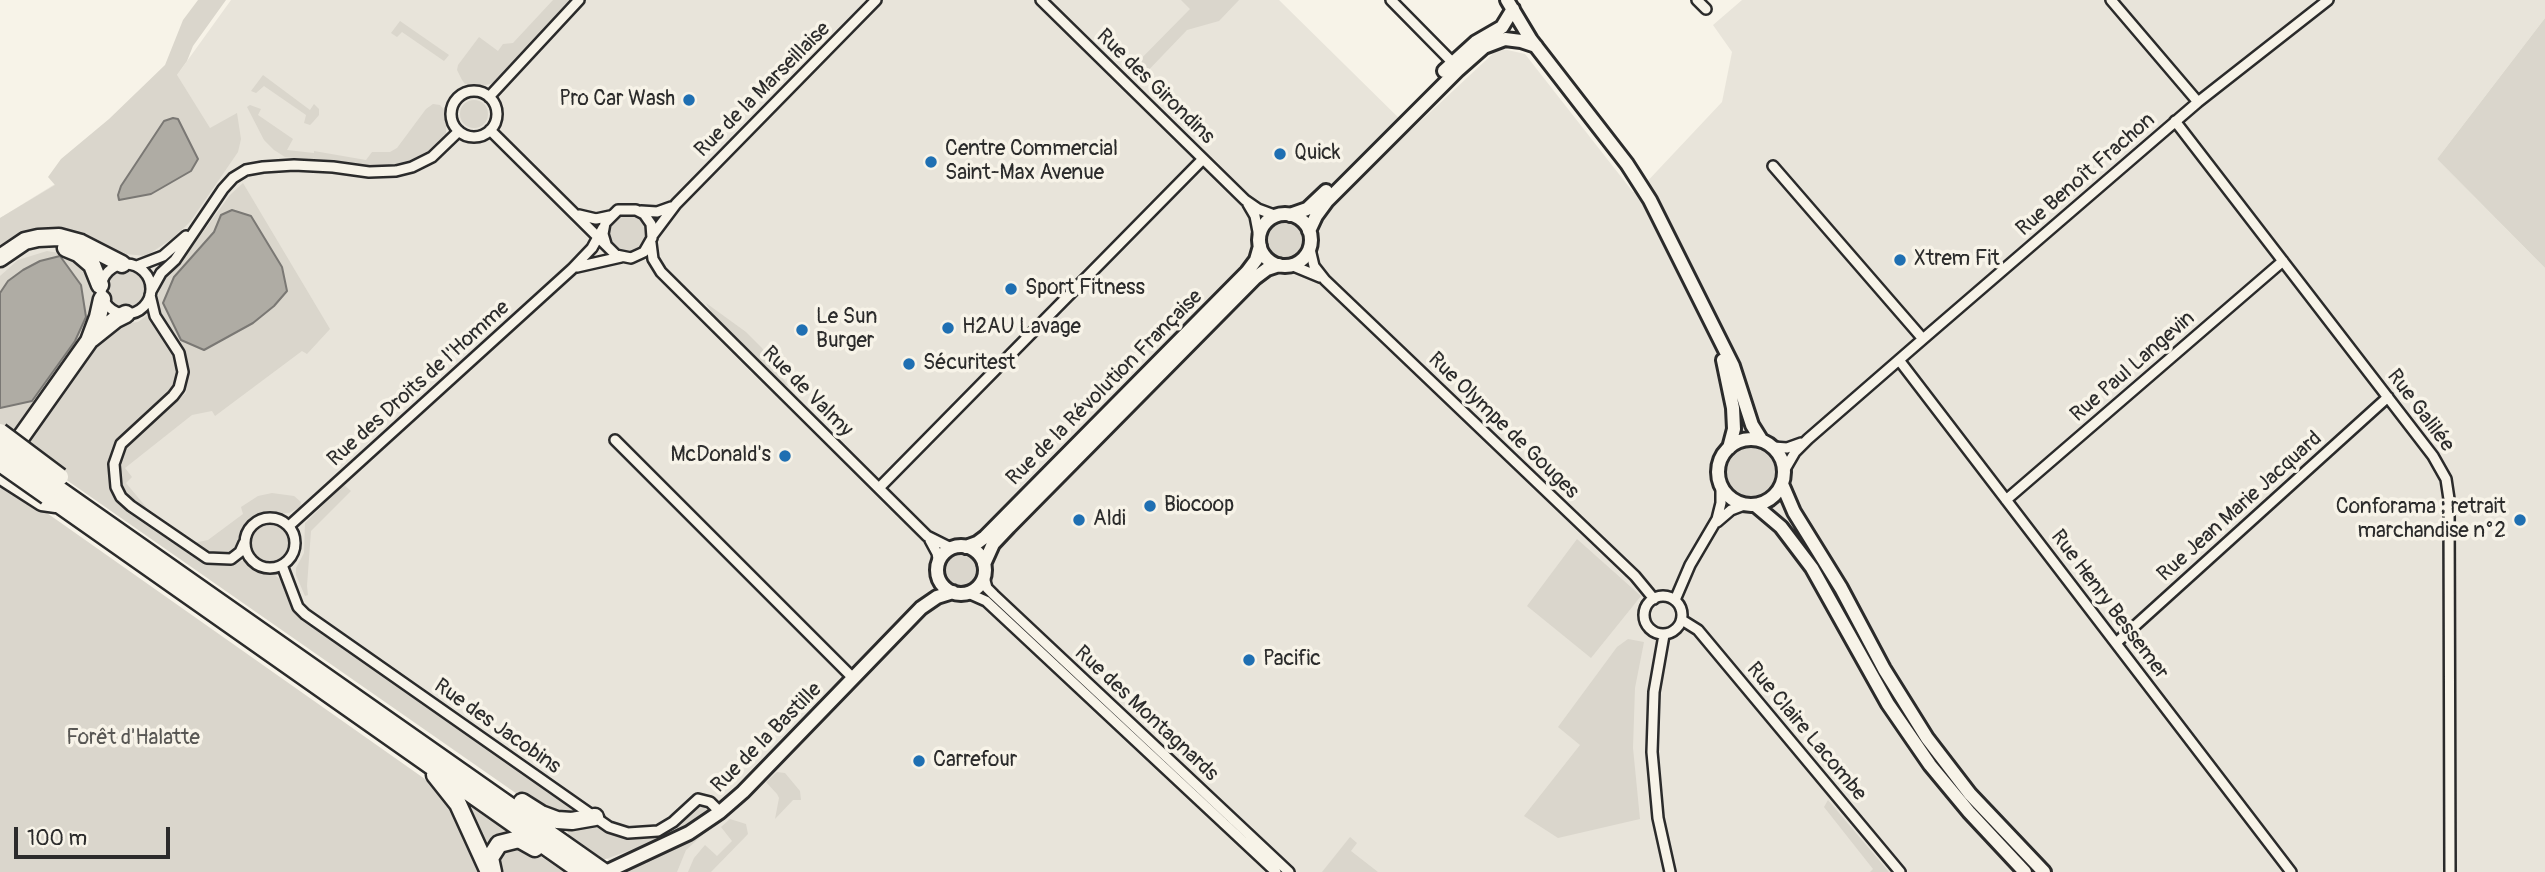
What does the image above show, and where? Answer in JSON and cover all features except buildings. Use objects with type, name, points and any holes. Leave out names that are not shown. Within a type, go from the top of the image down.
[{"type":"highway","points":[[0,258],[31,239],[59,237],[81,243],[130,265]]},
{"type":"highway","points":[[0,270],[28,250],[61,247],[73,250],[87,259],[95,269],[101,292],[98,317],[89,341],[0,465],[52,493]]},
{"type":"highway","points":[[89,341],[126,314]]},
{"type":"highway","points":[[0,432],[52,493]]},
{"type":"highway","points":[[0,448],[52,493],[576,869]]},
{"type":"highway","points":[[0,475],[79,503],[457,768],[576,869]]},
{"type":"highway","points":[[423,759],[458,804],[491,872]]},
{"type":"highway","points":[[457,768],[503,790],[548,817],[572,821],[595,817]]},
{"type":"highway","points":[[491,872],[490,858],[493,850],[502,842],[515,839],[576,869],[609,870]]},
{"type":"street","points":[[489,97],[579,0]]},
{"type":"street","name":"Rue de la Marseillaise","points":[[651,239],[676,204],[876,0]]},
{"type":"street","name":"Rue des Girondins","points":[[1041,0],[1245,200],[1258,209],[1283,215]]},
{"type":"street","points":[[1391,0],[1453,68]]},
{"type":"street","points":[[1697,0],[1706,9]]},
{"type":"street","points":[[2111,0],[2198,102]]},
{"type":"street","name":"Rue Benoît Frachon","points":[[1783,478],[1795,452],[1808,439],[2175,121],[2328,0]]},
{"type":"street","points":[[1309,231],[1322,206],[1476,42],[1502,27],[1510,3]]},
{"type":"street","points":[[1510,3],[1536,47],[1636,177],[1650,200],[1733,366],[1752,425],[1782,459],[1783,478],[1794,512],[1841,587],[1884,668],[1927,738],[1977,801],[2044,872]]},
{"type":"street","points":[[1283,215],[1303,221],[1309,231],[1310,248],[1301,260],[1285,265],[1268,260],[1260,242],[1266,223],[1283,215],[1299,213],[1311,206],[1453,68],[1484,47],[1494,41],[1516,40],[1536,47]]},
{"type":"street","points":[[472,91],[489,97],[495,104],[497,113],[490,130],[473,136],[459,131],[451,115],[457,99],[472,91]]},
{"type":"street","name":"Rue Galilée","points":[[2175,121],[2438,462],[2446,479],[2451,872]]},
{"type":"street","points":[[490,130],[572,211],[603,236],[611,252],[626,258],[642,254],[651,239],[650,221],[639,211]]},
{"type":"street","points":[[196,228],[146,265],[109,269],[101,292],[112,310],[126,314],[140,310],[161,273],[175,260],[228,184],[246,170],[304,165],[369,172],[396,171],[432,157],[459,131]]},
{"type":"street","points":[[879,488],[1203,159]]},
{"type":"street","points":[[1773,166],[1923,339]]},
{"type":"street","name":"Rue des Girondins","points":[[1245,200],[1253,211],[1260,242]]},
{"type":"street","points":[[572,211],[592,219],[610,216],[624,209],[661,211],[676,204]]},
{"type":"street","points":[[603,236],[610,216]]},
{"type":"street","name":"Rue des Droits de l'Homme","points":[[289,526],[572,269],[603,236]]},
{"type":"street","name":"Rue de Valmy","points":[[651,239],[653,258],[661,272],[928,536],[936,549],[938,569]]},
{"type":"street","name":"Rue de la Révolution Française","points":[[966,547],[980,541],[1247,272],[1255,260],[1260,242]]},
{"type":"street","name":"Rue Olympe de Gouges","points":[[1310,248],[1314,266],[1325,280],[1635,576],[1654,598]]},
{"type":"street","name":"Rue de Valmy","points":[[626,258],[661,272]]},
{"type":"street","name":"Rue des Droits de l'Homme","points":[[572,269],[590,262],[626,258]]},
{"type":"street","name":"Rue Paul Langevin","points":[[2006,500],[2283,261]]},
{"type":"street","points":[[130,265],[149,278],[155,316],[178,352],[183,372],[179,388],[173,397],[121,444],[114,464],[116,487],[121,497],[131,506],[207,558],[221,561],[231,559],[240,552],[247,531],[259,520],[275,518],[289,526],[294,534],[295,547],[292,556],[282,565],[269,568],[257,565],[248,555],[244,543]]},
{"type":"street","name":"Rue de la Révolution Française","points":[[984,571],[991,547],[1009,527],[1259,274],[1270,267],[1285,265]]},
{"type":"street","name":"Rue Olympe de Gouges","points":[[1285,265],[1309,271],[1325,280]]},
{"type":"street","points":[[1675,600],[1720,509],[1719,465],[1729,448],[1734,429],[1733,400],[1717,338]]},
{"type":"street","name":"Rue Henry Bessemer","points":[[1899,360],[2291,872]]},
{"type":"street","name":"Rue Jean Marie Jacquard","points":[[2116,643],[2388,397]]},
{"type":"street","name":"Rue Benoît Frachon","points":[[1767,444],[1792,447],[1808,439]]},
{"type":"street","points":[[615,440],[853,678]]},
{"type":"street","points":[[1729,448],[1746,440],[1767,444]]},
{"type":"street","points":[[1713,526],[1731,509],[1770,499],[1783,478]]},
{"type":"street","points":[[1721,486],[1731,498],[1750,505],[1773,519],[1812,568],[1888,704],[1941,781],[2025,872]]},
{"type":"street","name":"Rue de Valmy","points":[[928,536],[951,548]]},
{"type":"street","points":[[966,547],[978,554],[984,571],[978,587],[968,593],[953,592],[943,586],[938,569],[944,553],[951,548],[966,547]]},
{"type":"street","name":"Rue des Jacobins","points":[[282,565],[298,607],[305,614],[618,831],[640,834],[665,828],[698,799],[710,802],[720,812]]},
{"type":"street","name":"Rue de la Bastille","points":[[609,870],[690,833],[743,792],[921,608],[933,591],[938,569]]},
{"type":"street","name":"Rue des Montagnards","points":[[984,571],[987,588],[994,595],[1289,872]]},
{"type":"street","name":"Rue de la Bastille","points":[[921,608],[937,597],[953,592]]},
{"type":"street","name":"Rue des Montagnards","points":[[968,593],[986,601],[1276,872]]},
{"type":"street","points":[[1666,596],[1675,600],[1681,607],[1682,620],[1675,630],[1664,635],[1653,631],[1645,622],[1646,607],[1654,598],[1666,596]]},
{"type":"street","name":"Rue Claire Lacombe","points":[[1682,620],[1698,630],[1900,872]]},
{"type":"street","points":[[1664,635],[1654,692],[1652,752],[1658,818],[1670,872]]},
{"type":"shaded area","points":[[231,0],[1279,0],[1411,130],[1499,48],[1525,54],[1633,192],[1642,187],[1722,102],[1732,52],[1713,25],[1742,0],[2545,0],[2545,18],[2437,159],[2545,268],[2545,872],[625,872],[347,668],[0,428],[0,218],[55,184],[177,75]]},
{"type":"shaded area","points":[[178,119],[198,159],[191,171],[151,194],[119,200],[121,186],[164,121]]},
{"type":"shaded area","points":[[232,210],[251,216],[282,267],[287,291],[253,323],[204,350],[181,340],[163,303],[174,277],[214,232],[221,215]]},
{"type":"shaded area","points":[[60,256],[81,285],[86,317],[75,341],[32,401],[0,408],[0,293],[8,281],[23,270],[40,261]]},
{"type":"green space","points":[[198,0],[226,0],[193,46],[177,75],[210,128],[237,113],[241,139],[238,152],[190,222],[173,238],[146,256],[115,253],[71,235],[0,254],[0,218],[55,185],[48,177],[61,159],[109,119],[165,65],[183,20]]},
{"type":"green space","points":[[553,0],[571,0],[493,83],[482,86],[465,84],[457,70],[458,65],[479,37],[498,51],[503,44],[513,43]]},
{"type":"green space","points":[[1181,0],[1239,0],[1219,21],[1187,30],[1139,80],[1129,71],[1190,9]]},
{"type":"green space","points":[[2545,18],[2545,268],[2437,159]]},
{"type":"green space","points":[[400,21],[449,55],[444,61],[402,32],[397,37],[391,33]]},
{"type":"green space","points":[[263,75],[310,110],[314,104],[319,109],[319,115],[310,125],[304,123],[306,115],[264,86],[256,93],[251,91]]},
{"type":"green space","points":[[474,100],[484,104],[488,114],[484,124],[474,128],[464,124],[460,114],[464,104]]},
{"type":"green space","points":[[433,104],[440,105],[446,112],[446,137],[422,157],[384,167],[285,157],[264,140],[247,107],[250,105],[261,109],[258,115],[293,139],[287,150],[314,151],[366,160],[372,152],[390,152],[397,148],[426,109]]},
{"type":"green space","points":[[243,183],[330,329],[307,354],[302,351],[215,416],[212,411],[192,415],[125,468],[132,477],[126,483],[151,513],[124,495],[118,472],[120,456],[130,440],[186,393],[189,367],[156,304],[162,281],[181,262],[230,195]]},
{"type":"green space","points":[[628,214],[641,220],[647,233],[641,246],[628,252],[615,246],[609,233],[615,220]]},
{"type":"green space","points":[[1285,222],[1298,227],[1303,240],[1298,253],[1285,258],[1272,253],[1267,240],[1272,227]]},
{"type":"green space","points":[[47,251],[71,255],[94,279],[96,310],[89,326],[11,435],[0,427],[0,408],[32,401],[8,281],[0,293],[0,276],[18,260]]},
{"type":"green space","points":[[126,271],[139,277],[145,290],[139,303],[126,309],[113,303],[107,290],[113,277]]},
{"type":"green space","points":[[706,303],[746,332],[762,348],[788,386],[782,384],[715,318]]},
{"type":"green space","points":[[149,314],[174,351],[178,375],[168,395],[123,434],[114,451],[110,478],[114,492],[204,561],[229,564],[245,560],[255,569],[270,571],[282,581],[294,609],[581,814],[579,817],[540,810],[68,481],[24,444],[106,332],[115,325],[138,322]]},
{"type":"green space","points":[[1751,447],[1761,449],[1769,455],[1775,463],[1775,483],[1769,491],[1761,497],[1751,499],[1741,497],[1733,491],[1727,483],[1725,473],[1727,463],[1733,455],[1741,449]]},
{"type":"green space","name":"Forêt d'Halatte","points":[[0,480],[442,791],[484,872],[0,872]]},
{"type":"green space","points":[[344,485],[351,491],[311,531],[308,595],[305,596],[296,575],[296,568],[304,553],[305,523]]},
{"type":"green space","points":[[272,493],[294,496],[301,502],[300,507],[289,513],[256,515],[250,520],[235,552],[229,555],[210,555],[193,543],[208,540],[243,514],[241,507],[258,496]]},
{"type":"green space","points":[[270,524],[283,530],[289,543],[283,556],[270,562],[257,556],[251,543],[257,530]]},
{"type":"green space","points":[[1577,539],[1641,596],[1591,658],[1527,606]]},
{"type":"green space","points":[[961,554],[972,559],[977,570],[972,581],[961,586],[950,581],[945,570],[950,559]]},
{"type":"green space","points":[[1628,639],[1644,642],[1635,688],[1633,748],[1640,819],[1558,838],[1524,816],[1580,745],[1558,727],[1617,647]]},
{"type":"green space","points":[[777,772],[785,773],[800,791],[801,800],[793,800],[775,819],[779,798],[766,782]]},
{"type":"green space","points":[[456,797],[512,834],[486,853]]},
{"type":"green space","points":[[1828,800],[1889,872],[1870,872],[1873,869],[1824,807]]},
{"type":"green space","points":[[700,803],[706,804],[709,810],[707,815],[691,828],[603,860],[569,836],[567,830],[571,826],[592,821],[616,836],[629,839],[646,838],[679,823]]},
{"type":"green space","points":[[730,819],[746,824],[748,834],[711,872],[688,872],[694,858],[705,845],[717,856],[732,841],[721,827]]},
{"type":"green space","points":[[709,829],[686,850],[677,872],[625,872],[619,868]]},
{"type":"green space","points":[[1350,837],[1357,843],[1351,851],[1378,872],[1322,872]]},
{"type":"green space","points":[[524,845],[564,872],[498,872],[498,849]]},
{"type":"place","name":"Pro Car Wash","points":[[689,100]]},
{"type":"place","name":"Quick","points":[[1280,154]]},
{"type":"place","name":"Centre Commercial Saint-Max Avenue","points":[[931,162]]},
{"type":"place","name":"Xtrem Fit","points":[[1900,260]]},
{"type":"place","name":"Sport Fitness","points":[[1011,289]]},
{"type":"place","name":"H2AU Lavage","points":[[948,328]]},
{"type":"place","name":"Le Sun Burger","points":[[802,330]]},
{"type":"place","name":"Sécuritest","points":[[909,364]]},
{"type":"place","name":"McDonald's","points":[[785,456]]},
{"type":"place","name":"Biocoop","points":[[1150,506]]},
{"type":"place","name":"Aldi","points":[[1079,520]]},
{"type":"place","name":"Conforama : retrait marchandise n°2","points":[[2520,520]]},
{"type":"place","name":"Pacific","points":[[1249,660]]},
{"type":"place","name":"Carrefour","points":[[919,761]]}]
